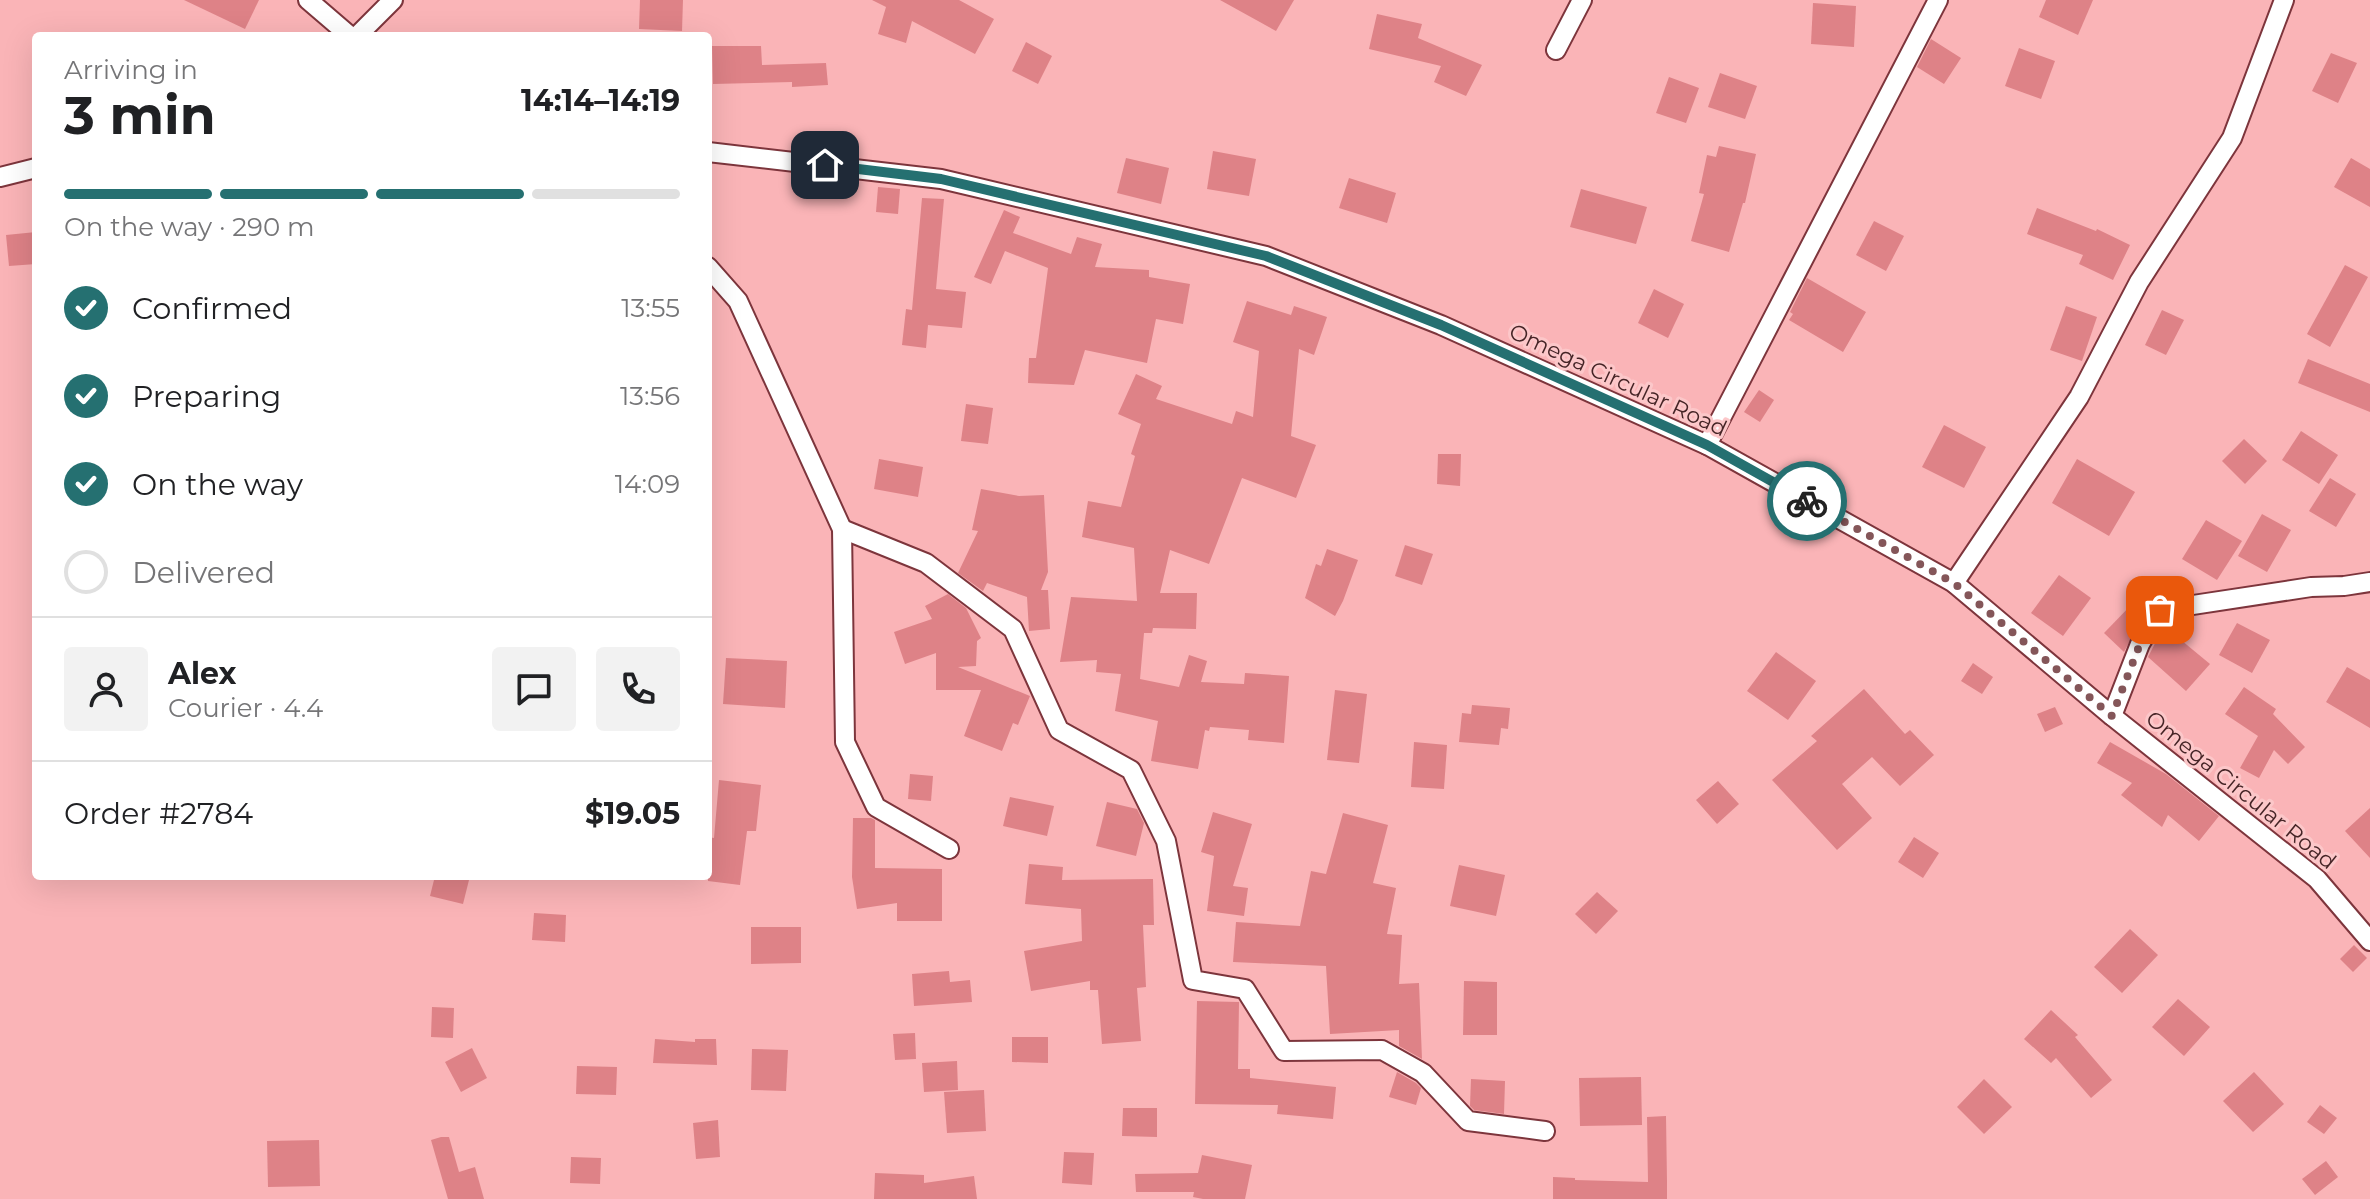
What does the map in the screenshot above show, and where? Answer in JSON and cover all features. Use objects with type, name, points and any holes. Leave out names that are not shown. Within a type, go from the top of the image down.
[{"type":"street","points":[[308,0],[345,32]]},
{"type":"street","points":[[361,32],[393,0]]},
{"type":"street","points":[[1556,50],[1582,0]]},
{"type":"street","points":[[1707,445],[1938,0]]},
{"type":"street","points":[[1954,583],[2079,397],[2139,282],[2232,138],[2284,0]]},
{"type":"street","name":"Omega Circular Road","points":[[712,152],[941,179],[1266,256],[1441,325],[1707,445],[1954,583],[2112,716],[2317,879],[2370,941]]},
{"type":"street","points":[[0,177],[32,169]]},
{"type":"street","points":[[712,272],[738,301],[842,529],[845,742],[876,807],[949,849]]},
{"type":"street","points":[[842,529],[926,563],[1013,629],[1059,730],[1131,770],[1166,841],[1193,980],[1245,989],[1284,1051],[1382,1050],[1423,1073],[1468,1121],[1545,1131]]},
{"type":"street","points":[[2112,716],[2140,644],[2160,610],[2311,587],[2370,582]]},
{"type":"building","points":[[184,0],[259,0],[245,29]]},
{"type":"building","points":[[640,0],[683,0],[682,31],[639,29]]},
{"type":"building","points":[[872,0],[959,0],[994,19],[975,54],[912,21],[906,43],[878,34],[886,7]]},
{"type":"building","points":[[1220,0],[1294,0],[1276,31]]},
{"type":"building","points":[[2046,0],[2093,0],[2078,35],[2039,17]]},
{"type":"building","points":[[1813,3],[1856,6],[1854,47],[1811,44]]},
{"type":"building","points":[[1377,14],[1422,24],[1418,38],[1482,65],[1466,96],[1434,82],[1441,66],[1369,49]]},
{"type":"building","points":[[1931,39],[1961,58],[1944,84],[1917,67]]},
{"type":"building","points":[[1026,42],[1052,56],[1038,84],[1012,71]]},
{"type":"building","points":[[712,46],[761,46],[762,65],[826,63],[828,85],[792,87],[792,82],[713,84]]},
{"type":"building","points":[[2019,48],[2055,61],[2041,99],[2005,86]]},
{"type":"building","points":[[2331,53],[2357,63],[2338,103],[2312,91]]},
{"type":"building","points":[[1720,73],[1757,86],[1745,119],[1708,107]]},
{"type":"building","points":[[1669,77],[1699,88],[1686,123],[1656,113]]},
{"type":"building","points":[[1719,146],[1756,154],[1745,203],[1729,252],[1691,241],[1704,194],[1699,193],[1707,155],[1716,157]]},
{"type":"building","points":[[1213,151],[1256,159],[1249,196],[1207,189]]},
{"type":"building","points":[[1126,158],[1169,168],[1161,204],[1117,193]]},
{"type":"building","points":[[2351,158],[2370,169],[2370,207],[2334,187]]},
{"type":"building","points":[[1349,178],[1396,193],[1387,223],[1339,208]]},
{"type":"building","points":[[878,187],[900,189],[898,214],[876,212]]},
{"type":"building","points":[[1581,189],[1647,207],[1636,244],[1570,227]]},
{"type":"building","points":[[922,198],[944,199],[936,289],[966,292],[962,328],[928,325],[926,348],[902,345],[906,309],[912,310]]},
{"type":"building","points":[[2037,208],[2097,229],[2130,245],[2113,280],[2079,264],[2083,255],[2027,234]]},
{"type":"building","points":[[1004,210],[1020,217],[1013,233],[1071,254],[1077,237],[1102,244],[1095,267],[1149,270],[1149,277],[1190,284],[1183,324],[1156,319],[1147,363],[1085,350],[1074,385],[1028,383],[1029,358],[1036,358],[1048,268],[1005,251],[991,284],[974,277]]},
{"type":"building","points":[[1874,221],[1904,236],[1886,271],[1856,255]]},
{"type":"building","points":[[32,232],[32,264],[9,266],[6,235]]},
{"type":"building","points":[[2345,265],[2368,277],[2330,347],[2307,334]]},
{"type":"building","points":[[1807,278],[1866,312],[1843,352],[1789,320]]},
{"type":"building","points":[[1654,289],[1684,304],[1668,338],[1638,323]]},
{"type":"building","points":[[1247,301],[1291,315],[1294,306],[1327,317],[1314,355],[1299,349],[1291,436],[1316,445],[1296,498],[1242,478],[1209,564],[1170,550],[1160,593],[1197,593],[1196,629],[1153,628],[1152,633],[1144,633],[1140,679],[1179,687],[1189,655],[1207,661],[1201,682],[1244,684],[1245,673],[1289,676],[1284,743],[1248,740],[1249,730],[1210,727],[1209,731],[1205,730],[1198,769],[1151,761],[1158,721],[1115,711],[1121,674],[1096,672],[1097,660],[1060,662],[1071,597],[1137,601],[1134,548],[1082,537],[1088,501],[1121,507],[1135,456],[1131,454],[1141,424],[1118,414],[1136,374],[1162,386],[1156,399],[1232,424],[1236,411],[1253,417],[1259,351],[1233,342]]},
{"type":"building","points":[[2066,306],[2097,317],[2082,361],[2050,350]]},
{"type":"building","points":[[2162,310],[2184,320],[2166,355],[2145,345]]},
{"type":"building","points":[[2308,359],[2370,384],[2370,412],[2298,383]]},
{"type":"building","points":[[1759,390],[1774,400],[1760,422],[1744,412]]},
{"type":"building","points":[[966,404],[993,408],[988,444],[961,441]]},
{"type":"building","points":[[1944,425],[1986,447],[1964,488],[1922,467]]},
{"type":"building","points":[[2301,431],[2338,455],[2319,484],[2282,460]]},
{"type":"building","points":[[2244,439],[2267,461],[2245,484],[2222,461]]},
{"type":"building","points":[[1438,454],[1461,454],[1460,486],[1437,484]]},
{"type":"building","points":[[879,459],[923,467],[918,497],[874,489]]},
{"type":"building","points":[[2077,459],[2135,492],[2109,536],[2052,503]]},
{"type":"building","points":[[2330,478],[2356,494],[2336,527],[2309,511]]},
{"type":"building","points":[[981,489],[1019,496],[1044,495],[1048,572],[1041,590],[1048,590],[1050,629],[1029,631],[1027,597],[987,583],[983,591],[958,573],[978,531],[972,530]]},
{"type":"building","points":[[2262,514],[2291,530],[2267,572],[2238,556]]},
{"type":"building","points":[[2206,520],[2242,541],[2217,580],[2182,559]]},
{"type":"building","points":[[1405,545],[1433,554],[1422,585],[1395,576]]},
{"type":"building","points":[[1327,549],[1358,560],[1335,616],[1305,598],[1316,564],[1321,566]]},
{"type":"building","points":[[2059,575],[2091,598],[2063,636],[2031,613]]},
{"type":"building","points":[[948,594],[966,608],[981,638],[977,641],[976,666],[958,667],[1030,696],[1018,725],[1013,723],[1002,751],[964,736],[981,690],[936,690],[936,653],[905,664],[894,632],[932,619],[925,606]]},
{"type":"building","points":[[2136,600],[2146,610],[2124,652],[2104,633]]},
{"type":"building","points":[[2237,623],[2270,640],[2252,673],[2219,655]]},
{"type":"building","points":[[2164,626],[2210,664],[2186,691],[2148,657]]},
{"type":"building","points":[[1776,652],[1816,681],[1788,720],[1747,691]]},
{"type":"building","points":[[726,658],[787,661],[785,708],[723,704]]},
{"type":"building","points":[[1973,663],[1993,677],[1982,694],[1961,681]]},
{"type":"building","points":[[2347,667],[2370,680],[2370,728],[2326,702]]},
{"type":"building","points":[[2244,687],[2276,709],[2273,714],[2305,747],[2288,764],[2274,750],[2259,778],[2240,768],[2258,736],[2225,714]]},
{"type":"building","points":[[1864,689],[1905,734],[1910,730],[1934,755],[1900,786],[1872,757],[1842,784],[1872,818],[1837,850],[1772,780],[1817,741],[1811,736]]},
{"type":"building","points":[[1335,690],[1367,694],[1359,763],[1327,760]]},
{"type":"building","points":[[1472,705],[1510,708],[1508,729],[1501,728],[1499,745],[1459,742],[1462,713],[1471,714]]},
{"type":"building","points":[[2055,707],[2063,724],[2045,732],[2037,714]]},
{"type":"building","points":[[1414,742],[1447,745],[1444,789],[1411,787]]},
{"type":"building","points":[[2110,742],[2166,774],[2219,816],[2199,841],[2168,815],[2162,827],[2121,795],[2132,783],[2097,763]]},
{"type":"building","points":[[910,774],[933,776],[931,801],[908,799]]},
{"type":"building","points":[[719,780],[761,785],[756,831],[747,831],[740,885],[708,881],[712,880]]},
{"type":"building","points":[[1718,781],[1739,804],[1717,824],[1696,800]]},
{"type":"building","points":[[1010,797],[1054,806],[1047,836],[1003,826]]},
{"type":"building","points":[[1107,802],[1137,809],[1144,823],[1136,856],[1096,846]]},
{"type":"building","points":[[2370,808],[2370,858],[2345,831]]},
{"type":"building","points":[[1213,812],[1252,824],[1233,886],[1248,888],[1244,916],[1207,911],[1214,856],[1201,852]]},
{"type":"building","points":[[1343,813],[1388,825],[1373,883],[1396,888],[1387,934],[1402,935],[1399,984],[1419,983],[1422,1059],[1399,1046],[1399,1030],[1330,1034],[1326,966],[1233,962],[1236,922],[1300,926],[1311,871],[1326,874]]},
{"type":"building","points":[[853,818],[875,820],[875,868],[942,869],[942,921],[897,921],[897,903],[857,909],[852,877]]},
{"type":"building","points":[[1914,837],[1939,853],[1923,878],[1898,862]]},
{"type":"building","points":[[1029,864],[1063,867],[1062,880],[1153,879],[1154,925],[1143,925],[1146,987],[1137,988],[1141,1041],[1102,1044],[1098,990],[1090,990],[1090,981],[1031,991],[1024,951],[1082,941],[1081,909],[1025,904]]},
{"type":"building","points":[[1459,865],[1505,875],[1496,916],[1450,906]]},
{"type":"building","points":[[434,880],[469,880],[463,904],[430,896]]},
{"type":"building","points":[[1597,892],[1618,911],[1596,934],[1575,914]]},
{"type":"building","points":[[534,913],[566,915],[565,942],[532,940]]},
{"type":"building","points":[[751,927],[801,927],[801,963],[751,964]]},
{"type":"building","points":[[2130,929],[2158,955],[2122,993],[2094,967]]},
{"type":"building","points":[[2354,945],[2367,958],[2353,972],[2340,959]]},
{"type":"building","points":[[949,971],[950,982],[970,980],[972,1002],[914,1006],[912,974]]},
{"type":"building","points":[[1464,981],[1497,982],[1497,1035],[1463,1035]]},
{"type":"building","points":[[2178,999],[2210,1027],[2184,1056],[2152,1027]]},
{"type":"building","points":[[1197,1001],[1239,1002],[1238,1069],[1250,1069],[1250,1078],[1336,1087],[1333,1119],[1277,1114],[1278,1105],[1195,1104]]},
{"type":"building","points":[[432,1007],[454,1008],[453,1038],[431,1037]]},
{"type":"building","points":[[2051,1010],[2078,1035],[2075,1037],[2112,1080],[2091,1098],[2056,1058],[2051,1063],[2024,1039]]},
{"type":"building","points":[[915,1033],[916,1059],[895,1060],[893,1034]]},
{"type":"building","points":[[1012,1037],[1048,1037],[1048,1063],[1012,1062]]},
{"type":"building","points":[[655,1039],[695,1042],[695,1039],[716,1039],[717,1065],[653,1063]]},
{"type":"building","points":[[472,1048],[487,1078],[461,1092],[445,1062]]},
{"type":"building","points":[[752,1049],[788,1050],[786,1091],[751,1090]]},
{"type":"building","points":[[957,1061],[958,1090],[924,1092],[922,1063]]},
{"type":"building","points":[[577,1066],[617,1067],[616,1095],[576,1094]]},
{"type":"building","points":[[1397,1072],[1421,1088],[1416,1105],[1389,1097]]},
{"type":"building","points":[[2254,1072],[2284,1104],[2253,1132],[2223,1101]]},
{"type":"building","points":[[1641,1077],[1642,1125],[1580,1126],[1579,1078]]},
{"type":"building","points":[[1471,1079],[1505,1081],[1504,1114],[1474,1110],[1470,1106]]},
{"type":"building","points":[[1984,1079],[2012,1107],[1984,1134],[1957,1107]]},
{"type":"building","points":[[984,1090],[986,1131],[947,1133],[944,1092]]},
{"type":"building","points":[[2320,1105],[2337,1118],[2324,1134],[2307,1122]]},
{"type":"building","points":[[1123,1108],[1157,1108],[1157,1137],[1122,1136]]},
{"type":"building","points":[[1666,1116],[1667,1199],[1553,1199],[1553,1177],[1648,1182],[1647,1117]]},
{"type":"building","points":[[718,1120],[720,1157],[696,1159],[693,1123]]},
{"type":"building","points":[[449,1137],[459,1172],[475,1167],[484,1199],[448,1199],[431,1140]]},
{"type":"building","points":[[319,1140],[320,1186],[268,1187],[267,1141]]},
{"type":"building","points":[[1064,1152],[1094,1153],[1092,1185],[1062,1183]]},
{"type":"building","points":[[1202,1155],[1252,1165],[1245,1199],[1203,1199],[1193,1197],[1194,1192],[1136,1192],[1135,1174],[1198,1173]]},
{"type":"building","points":[[571,1157],[601,1158],[600,1184],[570,1183]]},
{"type":"building","points":[[2326,1161],[2338,1177],[2315,1195],[2302,1179]]},
{"type":"building","points":[[875,1173],[924,1175],[924,1183],[974,1176],[977,1199],[874,1199]]},
{"type":"way so far","points":[[1807,501],[1954,583],[2112,716],[2140,644],[2160,610]]},
{"type":"route","points":[[825,165],[941,179],[1266,256],[1441,325],[1707,445],[1807,501]]}]
